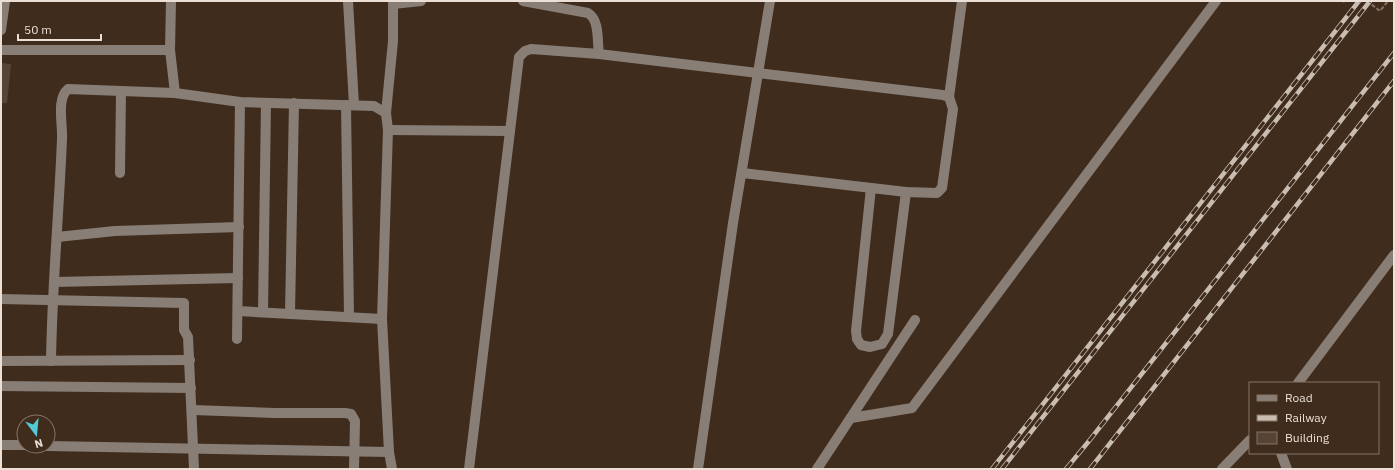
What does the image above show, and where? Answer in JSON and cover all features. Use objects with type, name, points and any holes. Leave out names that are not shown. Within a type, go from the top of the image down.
[{"type":"street","points":[[1,30],[5,1]]},
{"type":"street","points":[[171,1],[170,50],[175,93]]},
{"type":"street","points":[[348,1],[350,105],[349,317]]},
{"type":"street","points":[[392,469],[389,452],[382,318],[388,130],[386,113],[393,41],[393,3],[420,1]]},
{"type":"street","points":[[523,1],[592,15],[595,21],[599,54]]},
{"type":"street","points":[[698,469],[742,173],[770,1]]},
{"type":"street","points":[[742,173],[906,192],[929,194],[937,193],[942,188],[953,110],[949,97],[962,1]]},
{"type":"street","points":[[851,418],[912,408],[1216,1]]},
{"type":"street","points":[[469,469],[519,57],[525,51],[531,49],[599,54],[949,97]]},
{"type":"street","points":[[1,50],[170,50]]},
{"type":"street","points":[[51,361],[52,300],[63,127],[62,100],[63,93],[68,89],[175,93],[240,102],[374,106],[386,113]]},
{"type":"street","points":[[120,173],[121,91]]},
{"type":"street","points":[[237,339],[240,102]]},
{"type":"street","points":[[263,312],[266,103]]},
{"type":"street","points":[[290,314],[294,103]]},
{"type":"street","points":[[388,130],[510,130]]},
{"type":"street","points":[[871,188],[856,331],[857,339],[861,345],[870,347],[882,344],[888,334],[906,192]]},
{"type":"street","points":[[57,237],[115,231],[238,226]]},
{"type":"street","points":[[1299,382],[1394,255]]},
{"type":"street","points":[[54,282],[238,278]]},
{"type":"street","points":[[1,299],[184,303],[184,330],[188,337],[190,360],[194,469]]},
{"type":"street","points":[[238,311],[382,318]]},
{"type":"street","points":[[817,469],[916,320]]},
{"type":"street","points":[[1,362],[190,360]]},
{"type":"street","points":[[1,386],[191,388]]},
{"type":"street","points":[[193,410],[352,414],[355,421],[354,469]]},
{"type":"street","points":[[1222,469],[1249,441]]},
{"type":"street","points":[[1,445],[16,445]]},
{"type":"street","points":[[56,446],[389,452]]},
{"type":"street","points":[[1281,454],[1287,469]]},
{"type":"path","points":[[1367,1],[1380,11],[1388,1]]},
{"type":"building","points":[[1,63],[11,64],[7,103],[1,103]]},
{"type":"railway","points":[[992,469],[1359,1]]},
{"type":"railway","points":[[1002,469],[1370,1]]},
{"type":"railway","points":[[1066,469],[1394,53]]},
{"type":"railway","points":[[1090,469],[1394,81]]}]
